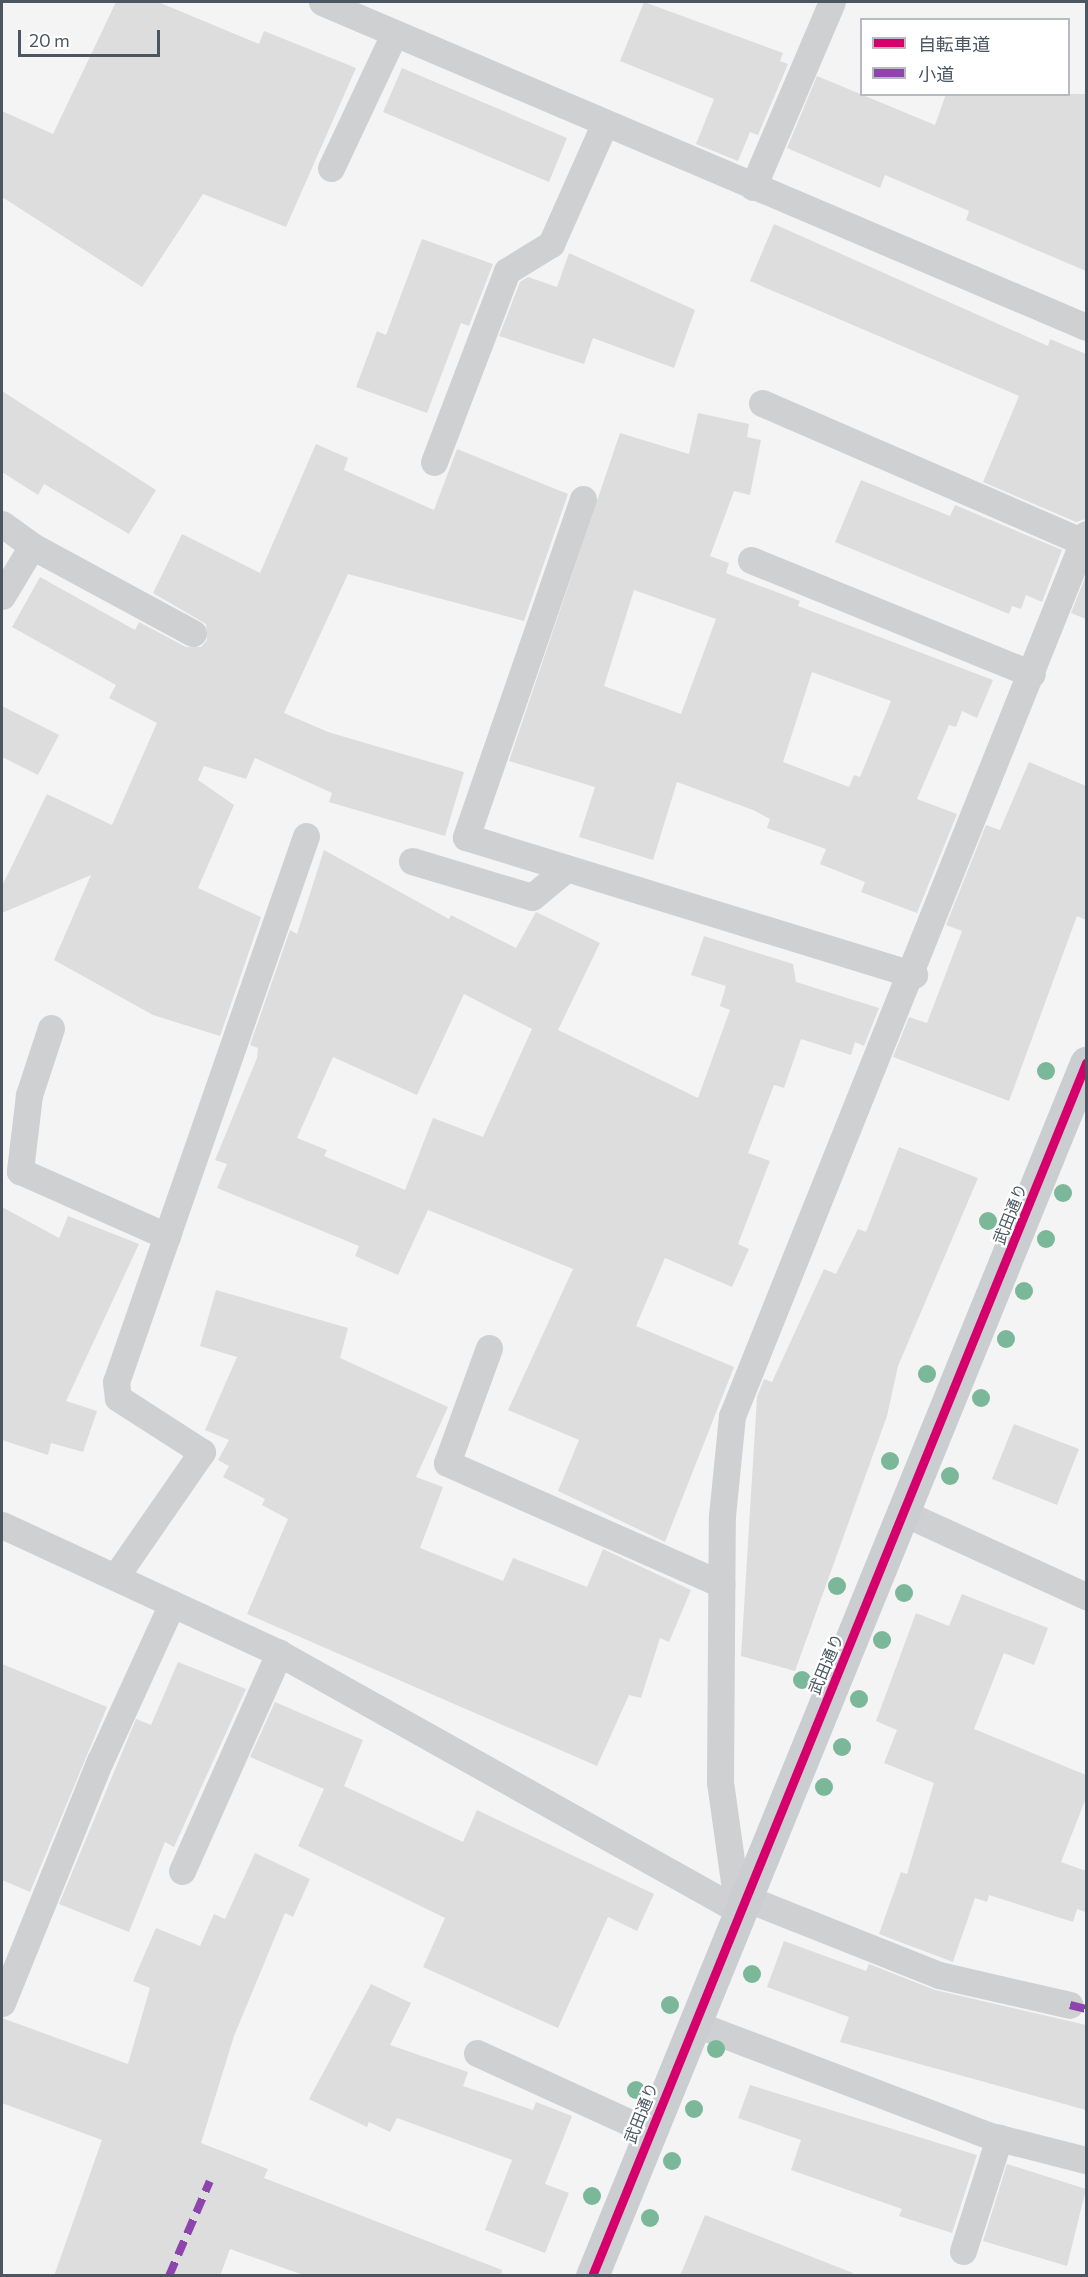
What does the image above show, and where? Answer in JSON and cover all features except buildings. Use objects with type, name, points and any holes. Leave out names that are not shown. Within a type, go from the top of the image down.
[{"type":"main road","name":"武田通り","points":[[592,2276],[741,1903],[906,1514],[1086,1063]]},
{"type":"lane","points":[[322,2],[393,36],[1086,327]]},
{"type":"lane","points":[[753,187],[832,2]]},
{"type":"lane","points":[[331,168],[393,36]]},
{"type":"lane","points":[[434,462],[507,271],[550,244],[604,125]]},
{"type":"lane","points":[[741,1903],[720,1782],[722,1584],[732,1416],[914,975],[1085,538],[762,403]]},
{"type":"lane","points":[[583,499],[466,837],[914,975]]},
{"type":"lane","points":[[2,524],[32,546],[193,633]]},
{"type":"lane","points":[[2,596],[32,546]]},
{"type":"lane","points":[[751,560],[1032,674]]},
{"type":"lane","points":[[116,1576],[202,1452],[118,1398],[116,1382],[306,836]]},
{"type":"lane","points":[[412,861],[532,897],[567,868]]},
{"type":"lane","points":[[51,1028],[29,1095],[20,1171],[167,1236]]},
{"type":"lane","points":[[489,1348],[447,1463],[722,1584]]},
{"type":"lane","points":[[906,1514],[1086,1596]]},
{"type":"lane","points":[[2,1525],[279,1653],[741,1903],[939,1975],[1070,2005]]},
{"type":"lane","points":[[2,2003],[100,1761],[172,1604]]},
{"type":"lane","points":[[182,1871],[279,1653]]},
{"type":"lane","points":[[693,2023],[999,2138],[1086,2160]]},
{"type":"lane","points":[[477,2053],[650,2132]]},
{"type":"lane","points":[[963,2251],[999,2138]]},
{"type":"marked path","points":[[1070,2005],[1086,2009]]},
{"type":"marked path","points":[[169,2276],[210,2181]]},
{"type":"cycle path","points":[[592,2276],[1086,1063]]}]
